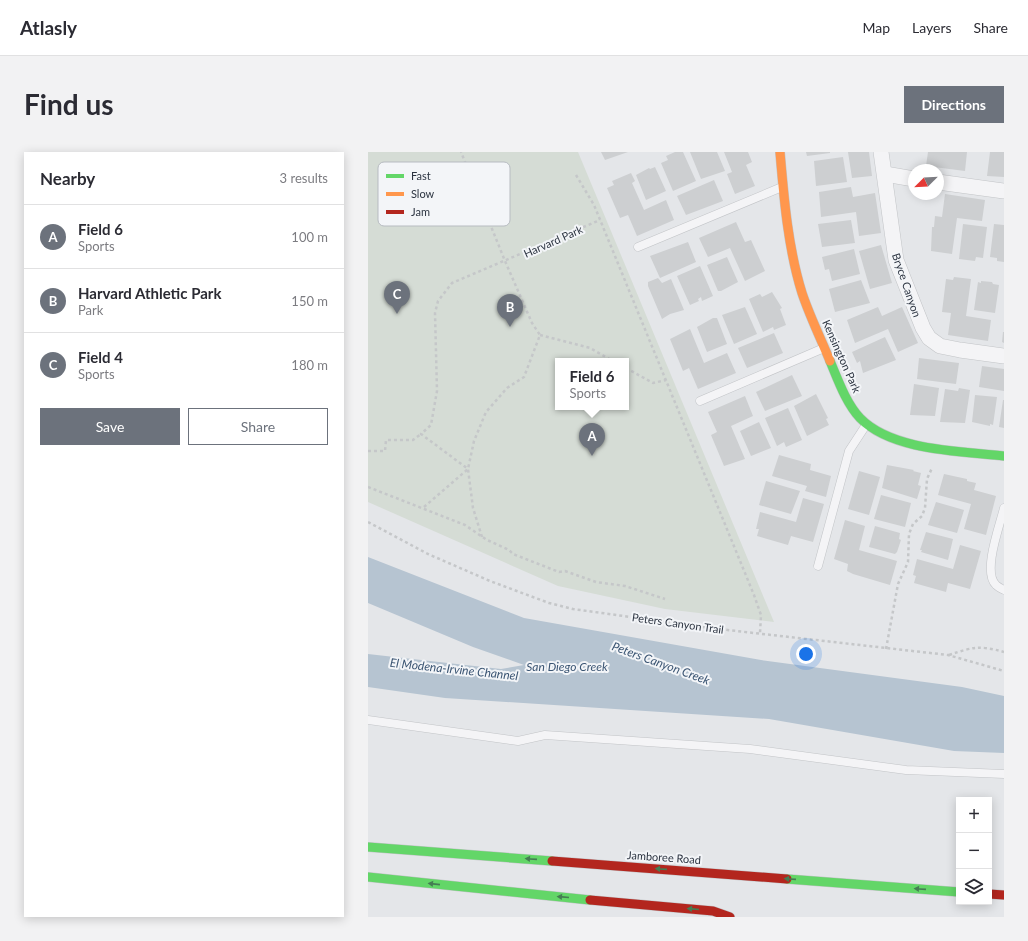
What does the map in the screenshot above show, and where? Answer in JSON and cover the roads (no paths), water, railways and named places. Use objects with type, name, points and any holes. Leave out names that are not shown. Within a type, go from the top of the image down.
[{"type":"main road","name":"Kensington Park","points":[[780,152],[783,186],[793,256],[802,293],[824,347],[857,415],[866,424],[905,443],[1004,456]]},
{"type":"main road","name":"Jamboree Road","points":[[368,847],[956,892]]},
{"type":"main road","points":[[368,877],[505,892],[713,911],[730,917]]},
{"type":"main road","points":[[992,894],[1004,895]]},
{"type":"street","name":"Bryce Canyon","points":[[881,152],[896,260],[923,328],[929,338],[940,346],[1004,356]]},
{"type":"street","points":[[885,174],[908,178]]},
{"type":"street","points":[[944,183],[1004,191]]},
{"type":"lane","points":[[638,247],[783,186]]},
{"type":"lane","points":[[700,400],[824,347]]},
{"type":"lane","points":[[818,566],[849,451],[866,424]]},
{"type":"lane","points":[[1004,508],[990,563],[991,577],[995,585],[1004,590]]},
{"type":"lane","points":[[368,720],[518,741],[545,734],[750,749],[906,770],[1004,774]]},
{"type":"water","name":"San Diego Creek","points":[[368,557],[524,618],[761,660],[962,687],[1004,696],[1004,753],[954,751],[769,719],[445,698],[368,687],[368,654],[501,669],[524,665],[473,647],[368,603]]},
{"type":"place","name":"Field 4","points":[[397,314]]},
{"type":"place","name":"Harvard Athletic Park","points":[[510,327]]},
{"type":"place","name":"Field 6","points":[[592,456]]},
{"type":"water label","name":"Peters Canyon Creek","points":[[661,663]]},
{"type":"water label","name":"El Modena-Irvine Channel","points":[[454,669]]}]
